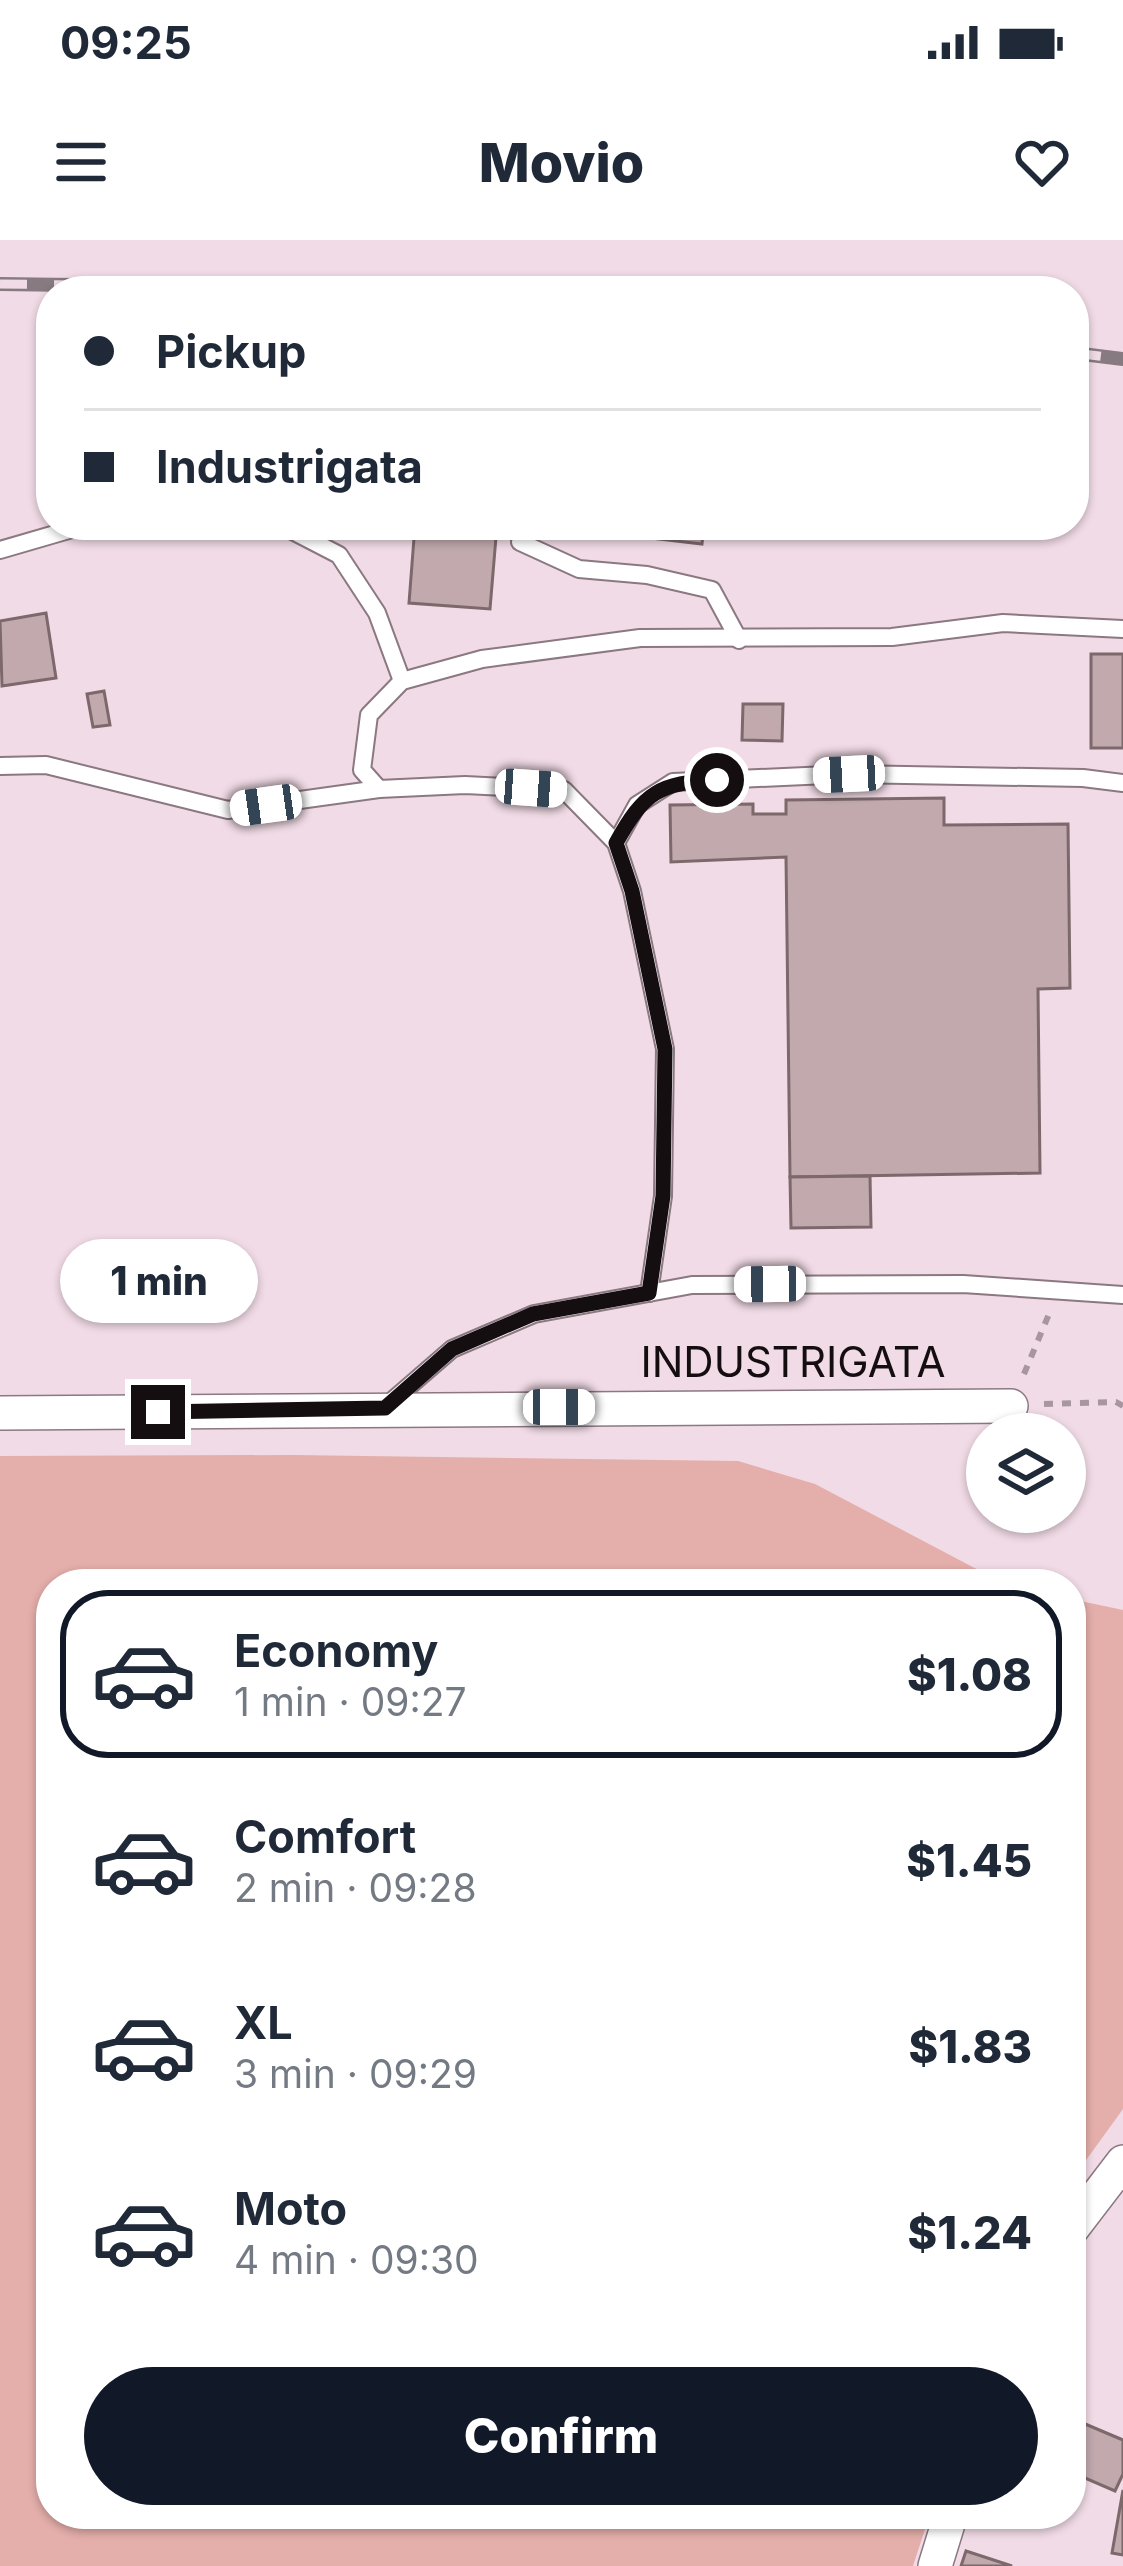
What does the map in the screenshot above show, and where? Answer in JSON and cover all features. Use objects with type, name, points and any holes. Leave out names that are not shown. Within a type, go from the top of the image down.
[{"type":"street","name":"INDUSTRIGATA","points":[[0,1412],[1011,1406]]},
{"type":"street","points":[[1086,2210],[1123,2162]]},
{"type":"street","points":[[935,2566],[946,2529]]},
{"type":"lane","points":[[0,550],[36,540]]},
{"type":"lane","points":[[310,540],[339,555],[377,613],[402,681]]},
{"type":"lane","points":[[520,542],[579,569],[647,574],[712,590],[740,640]]},
{"type":"lane","points":[[379,788],[362,770],[369,715],[402,681],[482,659],[640,638],[892,637],[1003,623],[1123,629]]},
{"type":"lane","points":[[0,766],[46,765],[228,810],[379,788],[465,784],[564,790],[616,843],[632,891],[665,1049],[663,1196],[649,1293]]},
{"type":"lane","points":[[616,843],[637,805],[673,782],[849,774],[1083,778],[1123,783]]},
{"type":"lane","points":[[385,1408],[452,1349],[533,1314],[692,1285],[963,1284],[1123,1295]]},
{"type":"path","points":[[1059,1291],[1011,1406],[1116,1402],[1123,1406]]},
{"type":"shaded area","points":[[0,1456],[738,1461],[815,1484],[976,1569],[36,1569],[36,2529],[925,2529],[913,2566],[0,2566]]},
{"type":"shaded area","points":[[1086,1602],[1123,1610],[1123,2109],[1086,2160]]},
{"type":"building","points":[[414,540],[496,540],[490,609],[409,603]]},
{"type":"building","points":[[46,613],[56,678],[2,686],[0,621]]},
{"type":"building","points":[[1091,654],[1123,654],[1123,748],[1091,748]]},
{"type":"building","points":[[104,691],[110,725],[93,727],[87,694]]},
{"type":"building","points":[[743,704],[783,704],[782,741],[742,740]]},
{"type":"building","points":[[944,798],[944,825],[1068,824],[1070,988],[1038,989],[1040,1173],[790,1177],[786,857],[671,862],[670,805],[753,804],[753,814],[786,814],[786,800]]},
{"type":"building","points":[[870,1176],[871,1227],[791,1228],[790,1177]]},
{"type":"building","points":[[1086,2424],[1123,2440],[1123,2474],[1115,2491],[1086,2478]]},
{"type":"building","points":[[1123,2490],[1123,2555],[1112,2553]]},
{"type":"building","points":[[966,2551],[1012,2566],[961,2566]]},
{"type":"railway","points":[[0,284],[36,284]]},
{"type":"railway","points":[[1089,355],[1123,359]]},
{"type":"route","points":[[158,1412],[385,1408],[452,1349],[533,1314],[649,1293],[663,1196],[665,1049],[632,891],[616,843],[637,805],[673,782],[717,780]]}]
